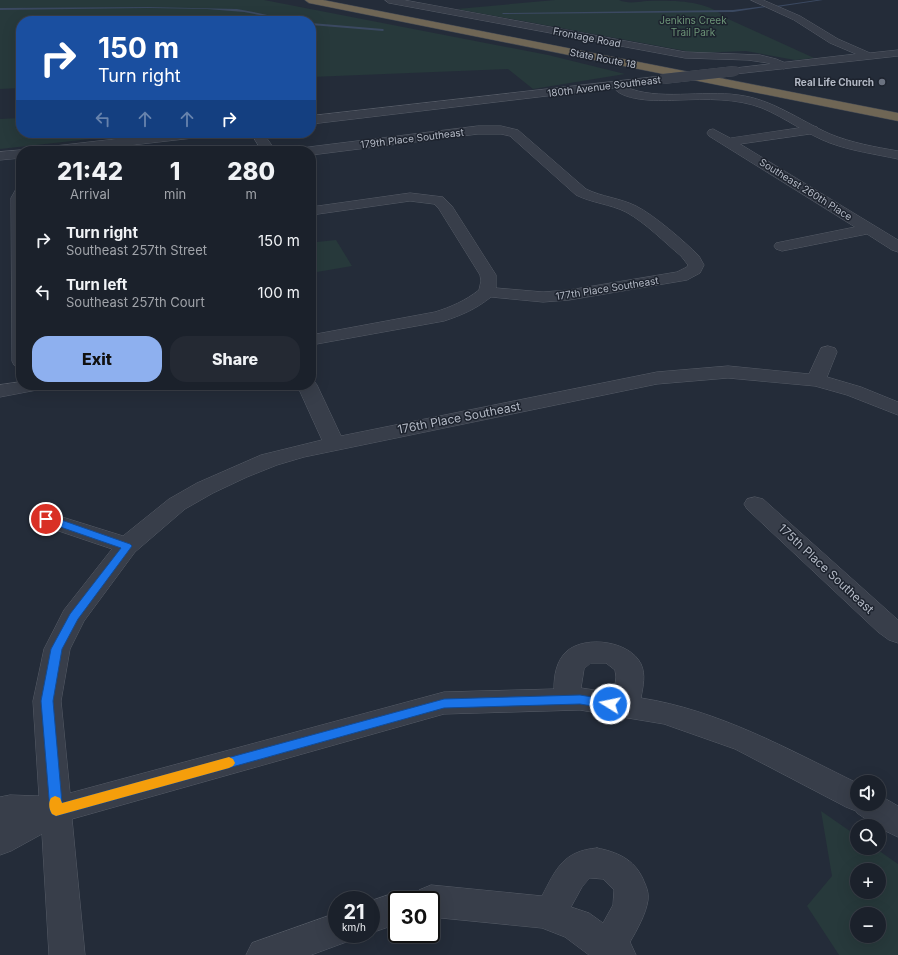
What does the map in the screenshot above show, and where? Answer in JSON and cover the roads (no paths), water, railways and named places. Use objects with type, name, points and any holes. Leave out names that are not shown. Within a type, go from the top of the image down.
[{"type":"highway","name":"State Route 18","points":[[309,0],[411,18]]},
{"type":"highway","name":"State Route 18","points":[[328,0],[898,116]]},
{"type":"highway","name":"State Route 18","points":[[446,25],[898,108]]},
{"type":"street","name":"Frontage Road","points":[[389,0],[685,55],[748,55],[769,59],[784,66]]},
{"type":"street","points":[[755,0],[797,18],[834,41],[869,56]]},
{"type":"street","name":"180th Avenue Southeast","points":[[316,119],[898,53]]},
{"type":"street","points":[[616,85],[631,92],[646,96],[714,96],[756,102],[787,114],[813,130],[837,141],[898,155]]},
{"type":"street","name":"179th Place Southeast","points":[[316,150],[478,130],[501,130],[514,133],[587,196],[629,208],[640,214],[693,259],[696,265],[694,270]]},
{"type":"street","points":[[730,142],[813,130]]},
{"type":"street","name":"Southeast 260th Place","points":[[714,133],[898,247]]},
{"type":"street","points":[[89,146],[159,138]]},
{"type":"street","points":[[0,156],[16,154]]},
{"type":"street","points":[[316,210],[410,197],[438,200],[445,206],[488,275],[490,281],[487,292],[473,303],[459,310],[438,317],[316,339]]},
{"type":"street","points":[[782,246],[870,229]]},
{"type":"street","name":"177th Place Southeast","points":[[487,292],[543,296],[569,295],[681,276],[694,270]]},
{"type":"street","points":[[816,380],[828,352]]},
{"type":"street","name":"176th Place Southeast","points":[[67,955],[47,701],[57,649],[73,617],[127,546],[177,504],[205,488],[269,460],[334,444],[656,378],[728,372],[816,380],[854,391],[898,409]]},
{"type":"street","points":[[0,391],[16,388]]},
{"type":"street","points":[[309,390],[334,444]]},
{"type":"street","name":"175th Place Southeast","points":[[755,504],[887,625],[898,633]]},
{"type":"street","points":[[46,519],[127,546]]},
{"type":"street","points":[[567,700],[571,665],[575,659],[582,654],[600,651],[610,653],[619,658],[627,664],[631,672],[625,707]]},
{"type":"street","points":[[0,841],[56,810],[444,703],[580,699],[665,713],[745,741],[850,794]]},
{"type":"street","points":[[0,811],[10,808],[56,810]]},
{"type":"street","points":[[879,811],[898,823]]},
{"type":"street","points":[[440,902],[542,912],[550,915],[577,925],[613,951],[631,898],[630,888],[625,878],[618,871],[608,865],[598,863],[588,864],[578,868],[571,874],[550,915]]},
{"type":"street","points":[[264,955],[328,932]]},
{"type":"waterway","points":[[777,6],[822,0]]},
{"type":"waterway","points":[[503,13],[733,11],[765,7]]},
{"type":"waterway","points":[[0,9],[207,9],[237,10],[272,16]]},
{"type":"waterway","points":[[316,24],[383,30]]},
{"type":"place","name":"Real Life Church","points":[[882,82]]},
{"type":"park label","name":"Jenkins Creek Trail Park","points":[[693,26]]}]
